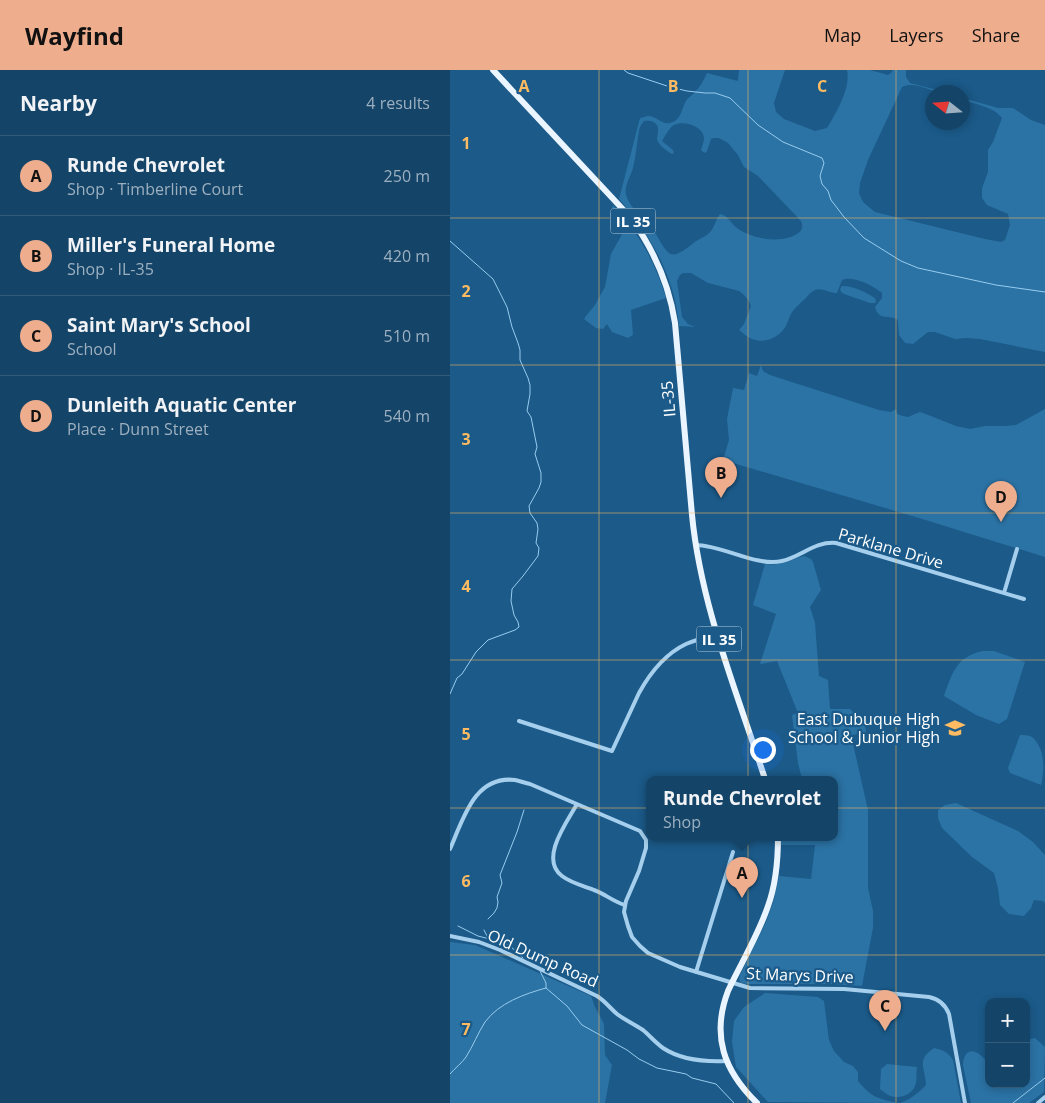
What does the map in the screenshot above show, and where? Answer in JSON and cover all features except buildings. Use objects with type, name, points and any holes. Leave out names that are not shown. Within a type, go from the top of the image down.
[{"type":"main road","name":"IL-35","points":[[493,70],[631,218],[644,237],[661,270],[671,299],[675,323],[695,545],[707,600],[717,634],[764,776]]},
{"type":"main road","points":[[757,1103],[739,1083],[727,1061],[722,1039],[721,1019],[725,1000],[732,983],[768,907],[778,857],[778,841]]},
{"type":"street","name":"Parklane Drive","points":[[695,545],[707,545],[757,560],[774,562],[790,558],[820,544],[836,543],[1024,599]]},
{"type":"street","points":[[1004,593],[1017,549]]},
{"type":"street","points":[[520,722],[612,751],[639,692],[661,663],[685,645],[717,634]]},
{"type":"street","points":[[450,849],[472,800],[484,788],[503,780],[515,780],[530,784],[577,804],[640,831],[645,837],[644,853],[625,905],[564,878],[554,866],[552,856],[556,844],[577,804]]},
{"type":"street","points":[[696,972],[733,852]]},
{"type":"street","name":"St Marys Drive","points":[[625,905],[625,918],[629,931],[636,942],[648,953],[667,962],[732,983],[750,988],[844,989],[936,999],[944,1005],[949,1014],[965,1103]]},
{"type":"street","name":"Old Dump Road","points":[[450,936],[479,942],[500,950],[597,996],[616,1013],[646,1032],[668,1051],[700,1060],[727,1061]]},
{"type":"street","points":[[1038,1103],[1044,1100]]},
{"type":"shaded area","points":[[739,70],[785,70],[774,103],[776,112],[784,119],[815,131],[827,128],[838,108],[847,85],[847,70],[870,70],[888,75],[893,70],[906,70],[906,77],[910,83],[925,88],[912,85],[902,87],[868,160],[860,183],[859,193],[863,202],[875,212],[1001,242],[1005,240],[1010,225],[1008,214],[987,205],[982,198],[982,188],[988,172],[988,150],[1002,118],[994,111],[970,102],[970,100],[998,108],[1013,108],[1031,120],[1045,125],[1045,352],[980,339],[955,339],[935,332],[928,332],[913,344],[905,343],[899,335],[898,320],[879,315],[877,312],[875,307],[882,298],[882,293],[869,284],[852,279],[842,280],[837,293],[820,289],[812,292],[792,312],[786,326],[779,334],[771,339],[761,341],[750,338],[739,330],[744,324],[751,306],[744,295],[739,291],[708,283],[691,273],[683,273],[677,281],[682,317],[688,324],[695,327],[679,326],[677,308],[660,258],[641,227],[619,199],[640,118],[648,116],[664,123],[674,122],[679,117],[687,100],[698,88],[707,73],[738,81]],"holes":[[[644,121],[652,121],[658,128],[657,139],[659,143],[672,154],[674,153],[673,150],[662,141],[670,128],[683,123],[697,127],[703,134],[701,150],[705,153],[711,139],[719,138],[728,143],[738,155],[744,167],[758,176],[801,221],[800,231],[791,237],[783,239],[767,239],[743,232],[725,216],[720,214],[708,234],[680,253],[669,253],[652,228],[633,208],[626,194],[627,184],[634,163],[639,130]]]},
{"type":"shaded area","points":[[613,205],[645,248],[657,272],[666,298],[631,310],[633,335],[628,338],[612,332],[607,324],[603,329],[596,328],[584,319],[595,305],[605,287],[611,254],[626,227],[615,214],[610,216]]},
{"type":"shaded area","points":[[842,286],[859,290],[875,298],[876,301],[875,303],[870,303],[844,294],[840,289]]},
{"type":"shaded area","points":[[761,365],[763,371],[770,375],[879,410],[891,412],[896,409],[897,414],[908,417],[920,412],[956,426],[970,429],[985,426],[1016,425],[1045,409],[1045,557],[723,460],[729,440],[727,419],[733,388],[744,390],[749,373],[757,376]]},
{"type":"shaded area","points":[[804,556],[813,562],[821,590],[810,607],[815,623],[819,676],[828,680],[830,709],[850,709],[865,723],[866,733],[851,735],[868,810],[868,888],[873,911],[873,928],[862,986],[747,984],[741,983],[739,980],[766,922],[779,876],[811,879],[815,845],[781,845],[781,841],[838,841],[838,776],[801,776],[792,715],[798,713],[777,661],[760,664],[776,614],[753,605],[765,564],[780,563]]},
{"type":"shaded area","points":[[994,651],[1025,662],[1007,719],[999,724],[976,715],[944,696],[953,673],[961,661],[974,653]]},
{"type":"shaded area","points":[[1020,735],[1032,737],[1042,753],[1043,772],[1041,785],[1010,773],[1008,768]]},
{"type":"shaded area","points":[[956,803],[1018,831],[1033,842],[1045,855],[1045,903],[1034,900],[1031,908],[1024,916],[1009,914],[1000,905],[994,873],[972,857],[942,828],[938,818],[938,810],[945,805]]},
{"type":"shaded area","points":[[450,942],[475,945],[591,996],[604,1024],[605,1055],[612,1065],[605,1103],[450,1103]]},
{"type":"shaded area","points":[[765,993],[818,997],[824,1001],[829,1040],[834,1051],[844,1062],[853,1066],[858,1072],[858,1081],[871,1094],[897,1103],[768,1102],[736,1067],[732,1042],[734,1021],[744,1007]]},
{"type":"shaded area","points":[[1035,1038],[1045,1047],[1044,1092],[1029,1103],[971,1103],[963,1065],[964,1057],[967,1053],[972,1051],[985,1059],[985,1088],[1030,1088],[1030,1039]]},
{"type":"shaded area","points":[[934,1048],[945,1052],[953,1060],[961,1103],[900,1103],[914,1096],[926,1085],[923,1060],[928,1052]]},
{"type":"shaded area","points":[[887,1064],[917,1067],[916,1083],[912,1091],[906,1095],[894,1097],[880,1089],[881,1069]]},
{"type":"waterway","points":[[624,70],[670,87],[687,91],[715,93],[730,98],[758,125],[783,142],[822,158],[824,163],[820,176],[822,184],[844,217],[864,238],[901,261],[918,268],[996,285],[1045,292]]},
{"type":"waterway","points":[[450,241],[493,279],[507,307],[520,350],[520,360],[530,385],[527,411],[531,417],[537,447],[535,454],[541,473],[539,488],[529,506],[530,513],[537,523],[536,543],[539,548],[538,556],[512,589],[511,601],[519,627],[488,640],[476,652],[462,674],[457,678],[450,694]]},
{"type":"waterway","points":[[488,919],[497,908],[497,897],[502,883],[500,875],[524,810]]},
{"type":"waterway","points":[[458,926],[478,936],[509,945],[523,958]]},
{"type":"waterway","points":[[484,930],[488,938]]},
{"type":"waterway","points":[[540,971],[546,983],[546,988],[567,1006],[582,1025],[657,1068],[686,1074],[692,1078],[716,1084],[734,1103]]},
{"type":"waterway","points":[[450,1074],[466,1057],[482,1026],[491,1015],[513,1000],[546,988]]},
{"type":"waterway","points":[[1013,1103],[1045,1078]]},
{"type":"place","name":"Miller's Funeral Home","points":[[721,498]]},
{"type":"place","name":"Dunleith Aquatic Center","points":[[1001,522]]},
{"type":"place","name":"East Dubuque High School & Junior High","points":[[955,728]]},
{"type":"place","name":"Runde Chevrolet","points":[[742,898]]},
{"type":"place","name":"Saint Mary's School","points":[[885,1031]]}]
